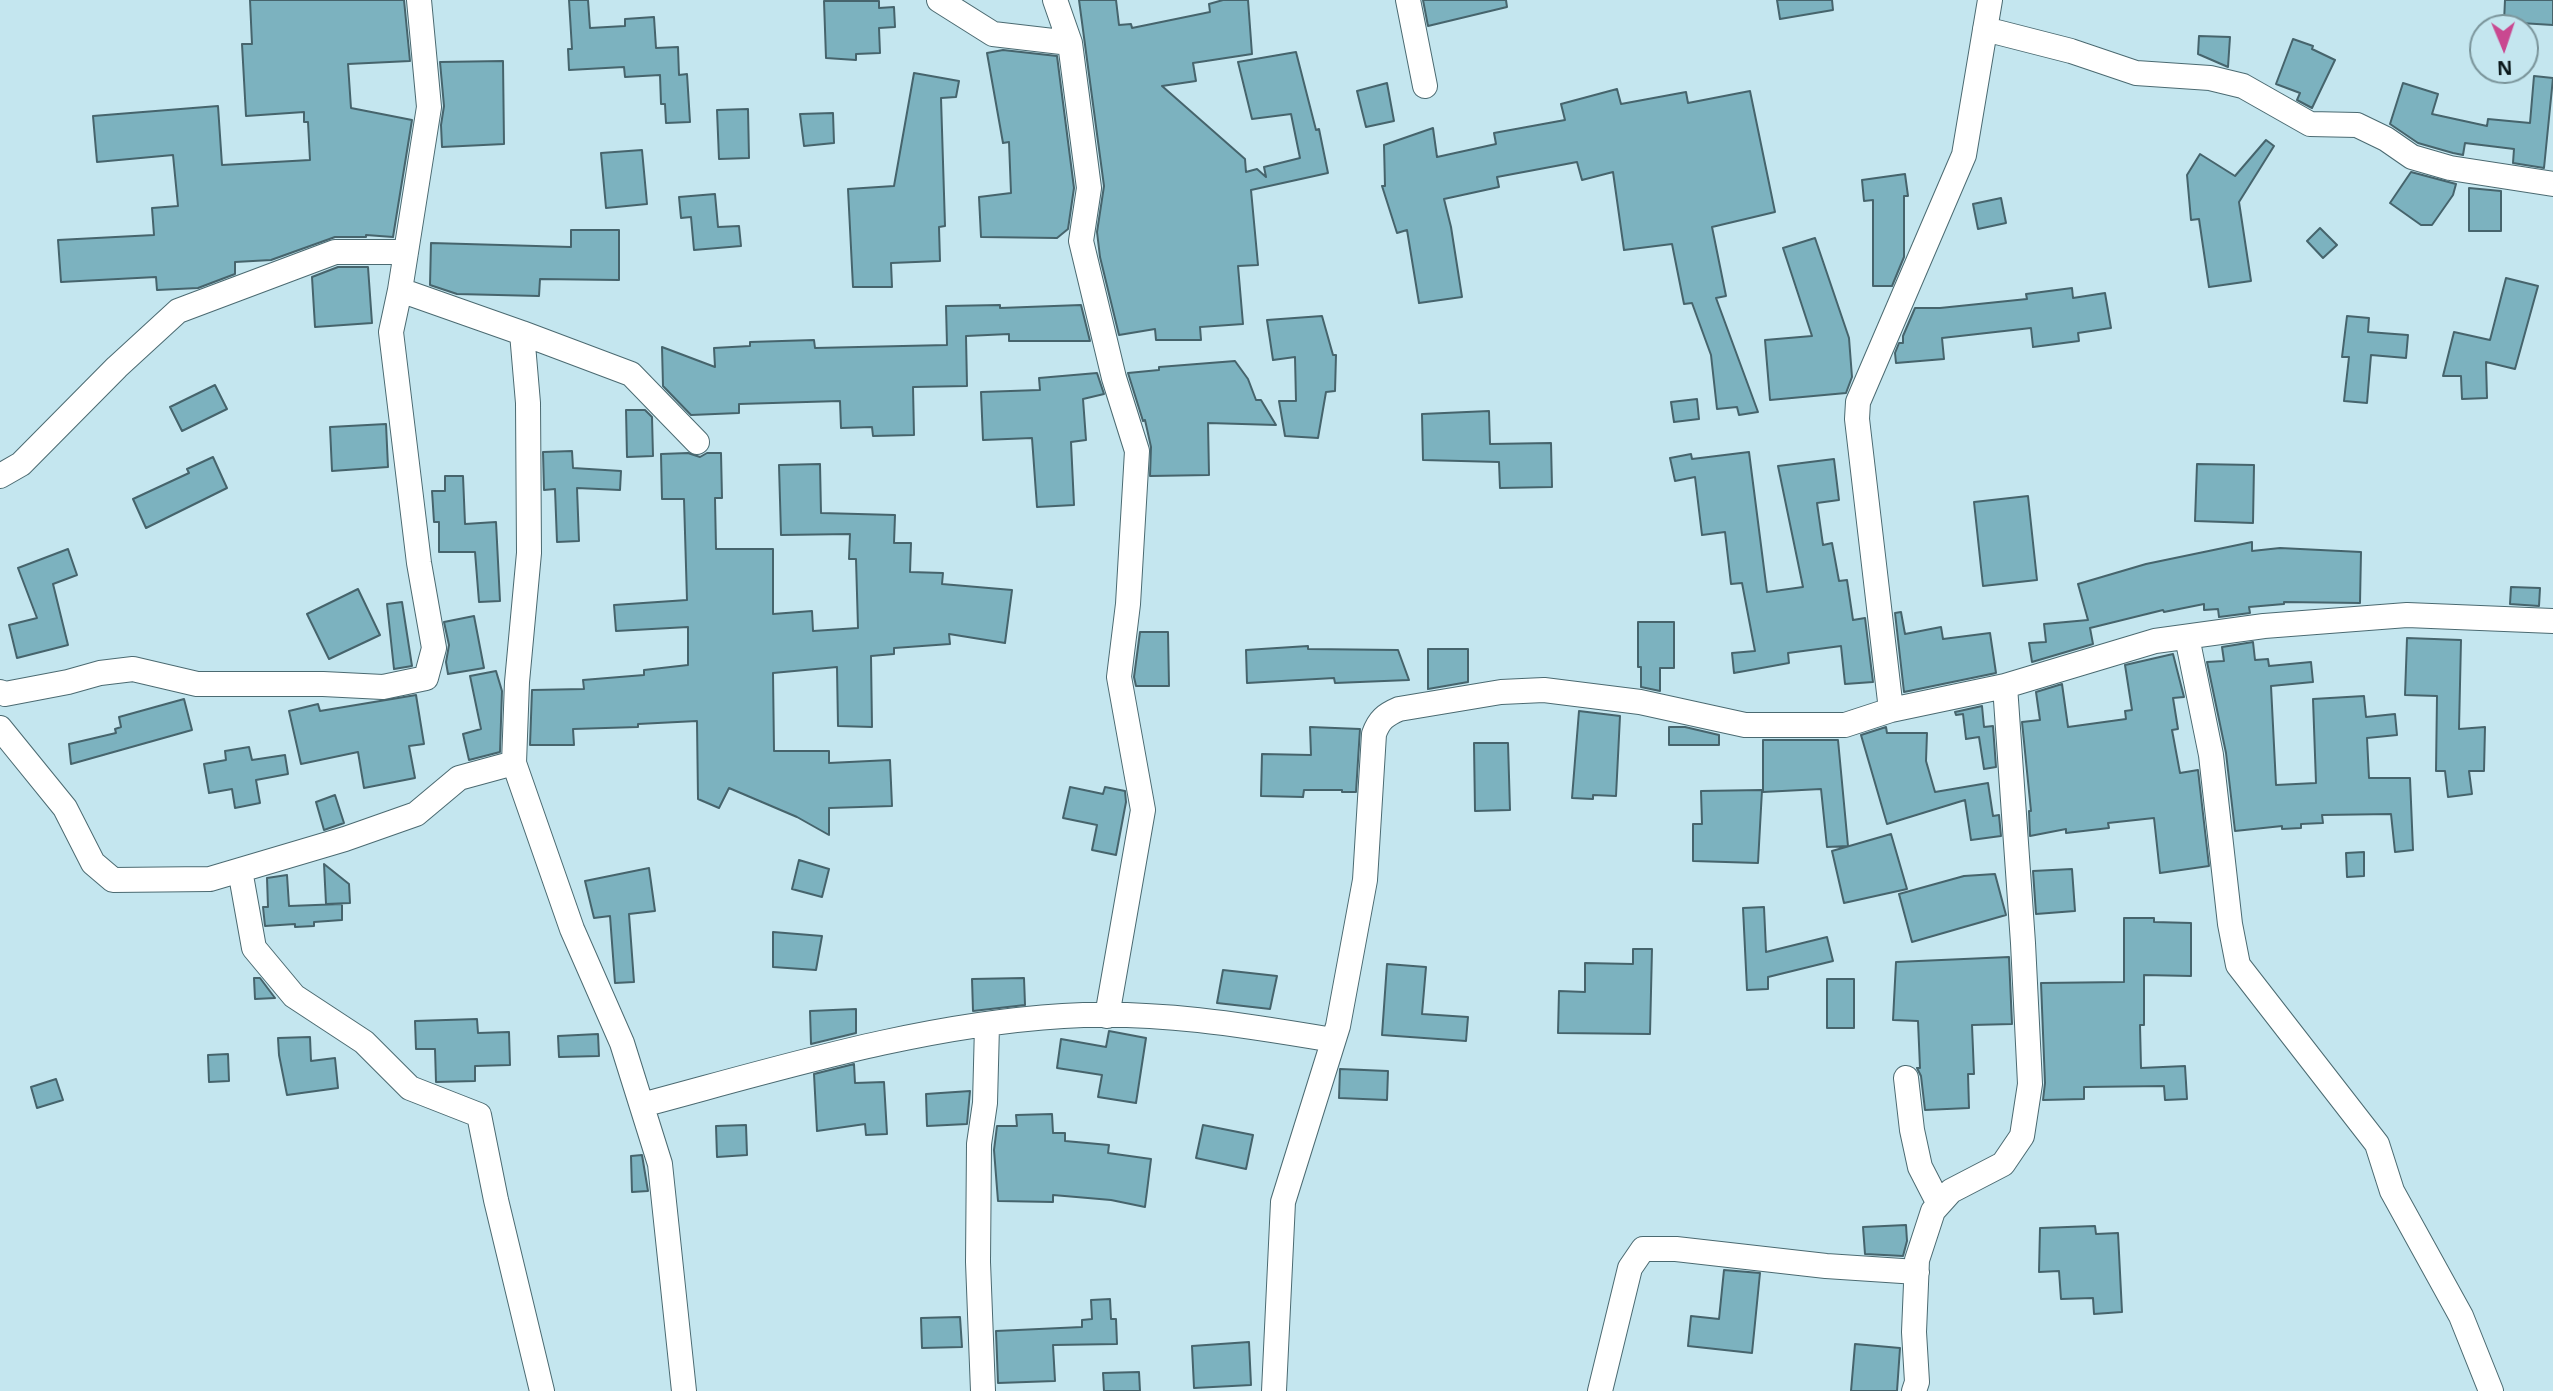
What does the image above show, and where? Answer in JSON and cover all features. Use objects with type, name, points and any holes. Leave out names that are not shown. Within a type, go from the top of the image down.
[{"type":"street","points":[[0,692],[5,694],[100,673],[133,669],[197,684],[383,687],[426,678],[434,648],[419,563],[391,332],[429,107],[419,0]]},
{"type":"street","points":[[939,0],[993,34],[1070,43]]},
{"type":"street","points":[[1055,0],[1070,43],[1089,188],[1081,241],[1114,377],[1137,451],[1128,604],[1119,677],[1143,810],[1107,1016]]},
{"type":"street","points":[[1408,0],[1425,86]]},
{"type":"street","points":[[1891,710],[1857,419],[1858,402],[1964,155],[1990,0]]},
{"type":"street","points":[[1985,29],[2071,51],[2136,73],[2210,78],[2243,86],[2310,124],[2357,125],[2386,139],[2412,157],[2450,169],[2553,184]]},
{"type":"street","points":[[0,476],[21,464],[178,311],[335,252],[406,252]]},
{"type":"street","points":[[400,290],[631,374],[697,442]]},
{"type":"street","points":[[522,333],[528,403],[529,553],[517,682],[514,763],[572,929],[622,1044],[660,1164],[684,1391]]},
{"type":"street","points":[[1274,1391],[1283,1202],[1338,1026],[1365,880],[1374,734],[1378,722],[1387,714],[1399,709],[1501,692],[1544,690],[1640,702],[1745,726],[1845,725],[1891,710],[2005,686],[2155,641],[2264,626],[2407,615],[2553,621]]},
{"type":"street","points":[[2187,637],[2211,755],[2230,924],[2238,965],[2377,1144],[2392,1191],[2461,1316],[2491,1391]]},
{"type":"street","points":[[1914,1391],[1917,1382],[1914,1332],[1917,1260],[1933,1211],[1951,1191],[2003,1164],[2022,1136],[2030,1084],[2005,686]]},
{"type":"street","points":[[0,728],[65,808],[93,863],[113,880],[210,879],[416,814],[459,778],[514,763]]},
{"type":"street","points":[[240,870],[254,948],[294,996],[365,1042],[411,1088],[479,1115],[496,1200],[542,1391]]},
{"type":"street","points":[[642,1105],[909,1036],[1063,1016],[1221,1021],[1333,1040]]},
{"type":"street","points":[[982,1391],[978,1262],[979,1157],[985,1103],[987,1026]]},
{"type":"street","points":[[1906,1078],[1912,1130],[1920,1167],[1939,1204]]},
{"type":"street","points":[[1600,1391],[1630,1268],[1643,1250],[1676,1249],[1826,1266],[1917,1272]]},
{"type":"building","points":[[250,0],[404,0],[410,61],[348,64],[351,108],[412,120],[393,237],[335,237],[271,260],[235,262],[235,274],[198,288],[157,290],[156,277],[61,282],[58,240],[154,235],[152,208],[178,206],[173,155],[97,162],[93,116],[218,106],[222,165],[310,160],[308,122],[304,122],[304,112],[246,116],[242,44],[252,44]]},
{"type":"building","points":[[569,0],[588,0],[590,28],[625,26],[625,19],[654,17],[656,48],[678,47],[679,75],[687,74],[690,122],[666,123],[665,104],[661,104],[660,75],[625,77],[624,67],[569,70],[568,49],[572,49]]},
{"type":"building","points":[[1079,0],[1116,0],[1119,25],[1131,24],[1132,28],[1210,12],[1209,4],[1223,0],[1248,0],[1252,54],[1193,63],[1196,81],[1162,86],[1245,159],[1246,172],[1257,169],[1266,177],[1264,167],[1300,158],[1291,114],[1252,119],[1238,62],[1296,52],[1316,130],[1319,129],[1328,173],[1251,190],[1258,265],[1238,266],[1243,324],[1200,327],[1201,340],[1156,340],[1155,329],[1119,335],[1100,257],[1097,232],[1104,186]]},
{"type":"building","points":[[1423,0],[1506,0],[1507,7],[1428,26]]},
{"type":"building","points":[[1777,0],[1832,0],[1833,10],[1780,19]]},
{"type":"building","points":[[2505,0],[2553,0],[2553,25],[2539,24],[2539,14],[2504,14]]},
{"type":"building","points":[[824,1],[879,1],[879,8],[894,7],[895,27],[879,28],[880,53],[856,54],[856,60],[826,58]]},
{"type":"building","points":[[2199,36],[2230,37],[2228,67],[2198,54]]},
{"type":"building","points":[[2293,39],[2313,46],[2312,49],[2335,60],[2312,108],[2297,100],[2300,93],[2276,84]]},
{"type":"building","points":[[1003,50],[1057,56],[1074,188],[1068,229],[1057,238],[981,237],[979,197],[1011,193],[1009,142],[1003,143],[987,53]]},
{"type":"building","points":[[503,61],[504,144],[442,147],[444,106],[440,62]]},
{"type":"building","points":[[914,73],[959,81],[956,97],[941,98],[945,226],[939,227],[940,261],[891,263],[892,287],[853,287],[848,189],[894,186]]},
{"type":"building","points":[[2539,77],[2553,78],[2544,168],[2513,163],[2514,149],[2465,143],[2463,155],[2418,143],[2390,124],[2403,83],[2438,94],[2432,114],[2487,126],[2488,119],[2530,123],[2533,84],[2539,84]]},
{"type":"building","points":[[1387,83],[1394,121],[1366,127],[1357,91]]},
{"type":"building","points":[[1617,89],[1621,104],[1686,92],[1688,103],[1750,91],[1775,212],[1712,227],[1726,296],[1716,298],[1758,412],[1739,415],[1737,407],[1717,409],[1711,355],[1692,303],[1684,304],[1672,244],[1624,250],[1613,172],[1582,180],[1577,162],[1497,177],[1499,187],[1444,199],[1462,297],[1419,303],[1407,230],[1397,233],[1382,186],[1385,186],[1384,145],[1433,128],[1437,157],[1496,144],[1494,133],[1565,120],[1561,104]]},
{"type":"building","points":[[748,109],[749,158],[719,159],[717,110]]},
{"type":"building","points":[[833,113],[834,143],[804,146],[800,114]]},
{"type":"building","points":[[2266,140],[2274,146],[2239,202],[2251,281],[2209,287],[2199,219],[2191,220],[2187,175],[2200,154],[2235,176]]},
{"type":"building","points":[[642,150],[647,204],[606,208],[601,153]]},
{"type":"building","points":[[2411,172],[2456,184],[2453,195],[2432,225],[2421,225],[2390,203]]},
{"type":"building","points":[[1905,174],[1908,196],[1904,196],[1904,257],[1892,286],[1873,286],[1873,200],[1864,201],[1862,180]]},
{"type":"building","points":[[2469,188],[2501,191],[2501,231],[2469,231]]},
{"type":"building","points":[[715,194],[718,227],[739,226],[741,246],[694,250],[691,217],[681,218],[679,197]]},
{"type":"building","points":[[2001,198],[2006,223],[1978,229],[1973,204]]},
{"type":"building","points":[[2320,228],[2337,245],[2323,258],[2307,241]]},
{"type":"building","points":[[571,230],[619,230],[619,280],[540,279],[539,296],[457,294],[430,285],[431,243],[571,247]]},
{"type":"building","points":[[1815,238],[1849,338],[1852,377],[1846,393],[1770,400],[1765,340],[1812,336],[1783,248]]},
{"type":"building","points":[[338,267],[368,267],[372,323],[315,327],[312,277]]},
{"type":"building","points":[[2506,278],[2538,286],[2515,369],[2486,362],[2487,398],[2462,399],[2461,376],[2443,376],[2454,332],[2490,340]]},
{"type":"building","points":[[2072,288],[2073,298],[2105,293],[2111,328],[2078,333],[2079,341],[2033,347],[2031,328],[1942,338],[1944,359],[1896,363],[1895,353],[1899,343],[1903,343],[1903,336],[1915,308],[2027,299],[2026,294]]},
{"type":"building","points":[[1000,305],[1000,308],[1081,305],[1090,341],[1009,341],[1009,334],[966,336],[967,386],[913,387],[914,435],[873,436],[872,427],[841,428],[840,401],[739,404],[739,413],[691,415],[663,386],[662,347],[715,367],[714,348],[750,346],[750,342],[814,340],[815,348],[947,345],[946,306]]},
{"type":"building","points":[[1322,316],[1333,355],[1336,355],[1335,391],[1326,392],[1318,438],[1285,436],[1279,401],[1296,401],[1295,357],[1273,360],[1267,320]]},
{"type":"building","points":[[2347,316],[2369,318],[2368,332],[2408,335],[2406,358],[2371,355],[2367,403],[2344,401],[2349,357],[2342,357]]},
{"type":"building","points":[[1235,361],[1248,379],[1256,400],[1261,400],[1276,425],[1208,423],[1209,475],[1150,476],[1151,447],[1145,420],[1143,421],[1128,373],[1159,370],[1159,367]]},
{"type":"building","points":[[1097,373],[1104,394],[1083,399],[1086,440],[1071,442],[1074,505],[1037,507],[1032,438],[983,440],[981,392],[1040,390],[1039,378]]},
{"type":"building","points":[[215,385],[227,409],[182,431],[170,407]]},
{"type":"building","points":[[1697,399],[1699,419],[1674,422],[1671,402]]},
{"type":"building","points":[[626,410],[645,410],[652,417],[653,456],[627,457]]},
{"type":"building","points":[[1489,411],[1490,444],[1551,443],[1552,487],[1500,488],[1499,462],[1423,460],[1422,414]]},
{"type":"building","points":[[386,424],[388,467],[332,471],[330,427]]},
{"type":"building","points":[[572,451],[573,468],[621,471],[620,490],[577,488],[579,541],[557,542],[555,489],[544,490],[543,452]]},
{"type":"building","points":[[1749,452],[1767,592],[1803,587],[1778,466],[1834,459],[1839,500],[1817,503],[1823,545],[1832,543],[1839,581],[1847,580],[1853,620],[1865,618],[1873,682],[1845,684],[1841,646],[1788,653],[1789,663],[1734,673],[1732,653],[1755,651],[1742,583],[1731,584],[1725,532],[1702,535],[1695,477],[1675,481],[1670,458],[1691,454],[1692,459]]},
{"type":"building","points":[[688,453],[700,457],[707,453],[721,453],[722,498],[715,498],[716,549],[773,549],[773,614],[812,611],[813,631],[858,628],[856,559],[849,559],[850,534],[781,535],[779,465],[820,464],[821,513],[895,515],[894,543],[911,543],[910,572],[943,573],[942,584],[1012,590],[1005,643],[949,634],[950,644],[894,648],[894,654],[871,656],[872,727],[838,726],[837,667],[773,673],[774,751],[829,751],[829,763],[890,760],[892,806],[829,808],[829,835],[797,817],[729,788],[719,808],[698,799],[697,721],[638,724],[638,727],[573,729],[574,745],[530,745],[532,690],[584,689],[583,680],[644,675],[644,670],[688,665],[688,627],[616,631],[614,605],[687,600],[684,499],[662,499],[661,454]]},
{"type":"building","points":[[213,457],[227,488],[146,528],[133,499],[189,473],[187,469]]},
{"type":"building","points":[[2197,464],[2254,465],[2253,523],[2195,521]]},
{"type":"building","points":[[445,476],[463,476],[465,524],[496,522],[500,601],[479,602],[475,552],[439,552],[439,522],[434,522],[432,491],[445,491]]},
{"type":"building","points":[[2028,496],[2037,580],[1983,586],[1974,502]]},
{"type":"building","points":[[2252,542],[2252,551],[2280,548],[2361,552],[2360,603],[2284,602],[2249,607],[2250,613],[2219,617],[2218,609],[2204,610],[2204,604],[2164,612],[2163,610],[2090,628],[2093,644],[2032,662],[2029,643],[2046,642],[2044,624],[2088,620],[2078,584],[2146,564]]},
{"type":"building","points":[[68,549],[77,575],[53,584],[68,645],[17,658],[9,625],[37,618],[18,568]]},
{"type":"building","points":[[2511,587],[2540,588],[2539,606],[2510,604]]},
{"type":"building","points":[[358,589],[380,635],[329,659],[307,614]]},
{"type":"building","points":[[402,602],[412,666],[394,669],[387,604]]},
{"type":"building","points":[[1901,612],[1905,634],[1941,627],[1943,639],[1990,633],[1996,673],[1904,692],[1895,613]]},
{"type":"building","points":[[474,616],[484,668],[448,674],[446,662],[449,645],[444,622]]},
{"type":"building","points":[[1638,622],[1674,622],[1674,668],[1660,668],[1660,691],[1641,687]]},
{"type":"building","points":[[1140,632],[1168,632],[1169,686],[1136,686],[1134,677]]},
{"type":"building","points":[[2407,638],[2461,640],[2459,729],[2485,727],[2484,771],[2469,771],[2472,794],[2448,797],[2445,771],[2436,771],[2437,696],[2405,695]]},
{"type":"building","points":[[2253,642],[2255,660],[2268,659],[2269,666],[2311,662],[2313,682],[2271,686],[2276,785],[2316,783],[2313,699],[2364,696],[2366,717],[2395,714],[2397,735],[2367,738],[2369,778],[2410,778],[2413,850],[2395,852],[2391,814],[2322,815],[2323,823],[2301,824],[2301,828],[2282,829],[2282,826],[2235,831],[2226,753],[2207,662],[2224,661],[2222,647]]},
{"type":"building","points":[[1308,646],[1308,649],[1398,650],[1409,680],[1335,683],[1334,678],[1247,683],[1246,650]]},
{"type":"building","points":[[1428,649],[1468,649],[1468,682],[1428,689]]},
{"type":"building","points":[[2173,654],[2184,697],[2173,698],[2178,729],[2172,730],[2180,773],[2198,770],[2209,866],[2160,873],[2154,818],[2108,823],[2109,828],[2066,833],[2066,829],[2030,836],[2031,811],[2022,722],[2040,720],[2036,692],[2062,684],[2068,727],[2126,719],[2125,711],[2132,710],[2125,665]]},
{"type":"building","points":[[496,671],[502,691],[500,752],[469,760],[463,734],[481,729],[470,676]]},
{"type":"building","points":[[416,695],[424,744],[409,746],[415,778],[364,788],[358,752],[301,764],[289,711],[318,704],[320,711]]},
{"type":"building","points":[[184,699],[192,730],[71,764],[69,744],[116,733],[115,729],[121,727],[119,717]]},
{"type":"building","points":[[1982,706],[1984,727],[1993,726],[1996,767],[1984,769],[1979,737],[1966,739],[1963,714],[1956,715],[1955,712]]},
{"type":"building","points":[[1579,711],[1620,716],[1616,796],[1572,798]]},
{"type":"building","points":[[1310,727],[1360,729],[1356,792],[1304,790],[1303,797],[1261,796],[1262,754],[1311,755]]},
{"type":"building","points":[[1669,727],[1685,727],[1719,735],[1719,745],[1669,745]]},
{"type":"building","points":[[1886,727],[1887,733],[1927,733],[1926,761],[1935,792],[1988,783],[1993,816],[1999,815],[2001,836],[1971,840],[1965,800],[1887,824],[1861,735]]},
{"type":"building","points":[[1763,740],[1838,740],[1848,846],[1827,847],[1821,789],[1763,792]]},
{"type":"building","points":[[1474,743],[1508,743],[1510,810],[1475,811]]},
{"type":"building","points":[[249,747],[252,760],[285,755],[288,774],[256,780],[260,803],[235,808],[232,789],[209,793],[204,764],[226,760],[225,751]]},
{"type":"building","points":[[1070,787],[1103,794],[1105,787],[1125,791],[1126,802],[1116,855],[1092,850],[1097,825],[1063,818]]},
{"type":"building","points":[[1762,790],[1758,863],[1693,861],[1693,824],[1702,824],[1701,791]]},
{"type":"building","points":[[335,795],[344,823],[324,830],[316,802]]},
{"type":"building","points":[[1891,834],[1907,889],[1844,903],[1832,851]]},
{"type":"building","points":[[2364,852],[2364,876],[2347,877],[2346,853]]},
{"type":"building","points":[[799,860],[829,869],[822,897],[792,889]]},
{"type":"building","points":[[324,864],[349,884],[350,903],[326,904]]},
{"type":"building","points":[[649,868],[655,911],[629,914],[634,982],[615,983],[610,916],[594,918],[585,881]]},
{"type":"building","points":[[2072,869],[2075,911],[2036,914],[2033,871]]},
{"type":"building","points":[[1995,874],[2006,915],[1912,942],[1899,894],[1964,876]]},
{"type":"building","points":[[287,875],[289,906],[342,904],[342,920],[314,922],[314,926],[265,926],[263,907],[268,907],[267,878]]},
{"type":"building","points":[[1764,907],[1766,952],[1827,937],[1833,961],[1768,977],[1768,989],[1747,990],[1743,908]]},
{"type":"building","points":[[2124,918],[2154,918],[2154,922],[2191,923],[2191,976],[2144,975],[2144,1025],[2140,1025],[2141,1068],[2185,1066],[2187,1099],[2165,1100],[2164,1086],[2084,1087],[2084,1099],[2043,1100],[2045,1083],[2041,983],[2124,982]]},
{"type":"building","points":[[773,932],[822,936],[816,970],[773,967]]},
{"type":"building","points":[[1633,949],[1652,949],[1650,1034],[1558,1033],[1559,991],[1585,992],[1585,963],[1633,964]]},
{"type":"building","points":[[2009,957],[2012,1024],[1972,1025],[1974,1074],[1968,1074],[1969,1108],[1925,1110],[1921,1076],[1917,1068],[1920,1068],[1918,1021],[1893,1020],[1896,962]]},
{"type":"building","points":[[1387,964],[1426,967],[1422,1014],[1468,1017],[1466,1041],[1382,1035]]},
{"type":"building","points":[[1223,970],[1277,976],[1270,1009],[1217,1003]]},
{"type":"building","points":[[254,978],[260,978],[275,998],[255,999]]},
{"type":"building","points":[[1024,978],[1025,1005],[973,1011],[972,979]]},
{"type":"building","points":[[1827,979],[1854,979],[1854,1028],[1827,1028]]},
{"type":"building","points":[[856,1009],[856,1033],[811,1044],[810,1011]]},
{"type":"building","points":[[477,1019],[478,1033],[509,1032],[510,1065],[475,1066],[475,1081],[436,1082],[435,1049],[416,1049],[415,1021]]},
{"type":"building","points":[[1109,1031],[1146,1038],[1136,1103],[1098,1097],[1102,1075],[1057,1068],[1061,1039],[1106,1047]]},
{"type":"building","points":[[598,1034],[599,1056],[559,1057],[558,1036]]},
{"type":"building","points":[[310,1037],[311,1061],[335,1058],[338,1088],[287,1095],[278,1038]]},
{"type":"building","points":[[228,1054],[229,1081],[209,1082],[208,1055]]},
{"type":"building","points":[[854,1064],[855,1083],[884,1082],[887,1134],[866,1135],[865,1124],[817,1131],[814,1074]]},
{"type":"building","points":[[1340,1069],[1388,1071],[1387,1100],[1339,1098]]},
{"type":"building","points":[[56,1079],[63,1100],[37,1108],[31,1087]]},
{"type":"building","points":[[970,1091],[967,1124],[927,1126],[926,1094]]},
{"type":"building","points":[[1052,1114],[1053,1133],[1065,1133],[1065,1141],[1109,1145],[1108,1153],[1151,1159],[1145,1207],[1111,1200],[1053,1195],[1053,1202],[998,1201],[994,1150],[997,1126],[1017,1126],[1016,1115]]},
{"type":"building","points":[[746,1125],[747,1155],[717,1157],[716,1126]]},
{"type":"building","points":[[1203,1125],[1253,1135],[1246,1169],[1196,1158]]},
{"type":"building","points":[[642,1155],[648,1191],[632,1192],[631,1156]]},
{"type":"building","points":[[1906,1225],[1907,1241],[1903,1256],[1865,1254],[1863,1227]]},
{"type":"building","points":[[2095,1226],[2096,1234],[2118,1233],[2122,1312],[2094,1314],[2093,1298],[2061,1299],[2059,1271],[2039,1272],[2040,1228]]},
{"type":"building","points":[[1724,1270],[1760,1273],[1752,1353],[1688,1346],[1691,1316],[1719,1319]]},
{"type":"building","points":[[1110,1299],[1111,1319],[1116,1319],[1117,1344],[1053,1345],[1055,1381],[998,1383],[996,1331],[1082,1327],[1082,1320],[1092,1319],[1091,1300]]},
{"type":"building","points":[[960,1317],[962,1347],[922,1348],[921,1318]]},
{"type":"building","points":[[1249,1342],[1251,1385],[1194,1388],[1192,1346]]},
{"type":"building","points":[[1855,1344],[1900,1348],[1897,1391],[1851,1391]]},
{"type":"building","points":[[1139,1372],[1140,1391],[1104,1391],[1103,1373]]}]
